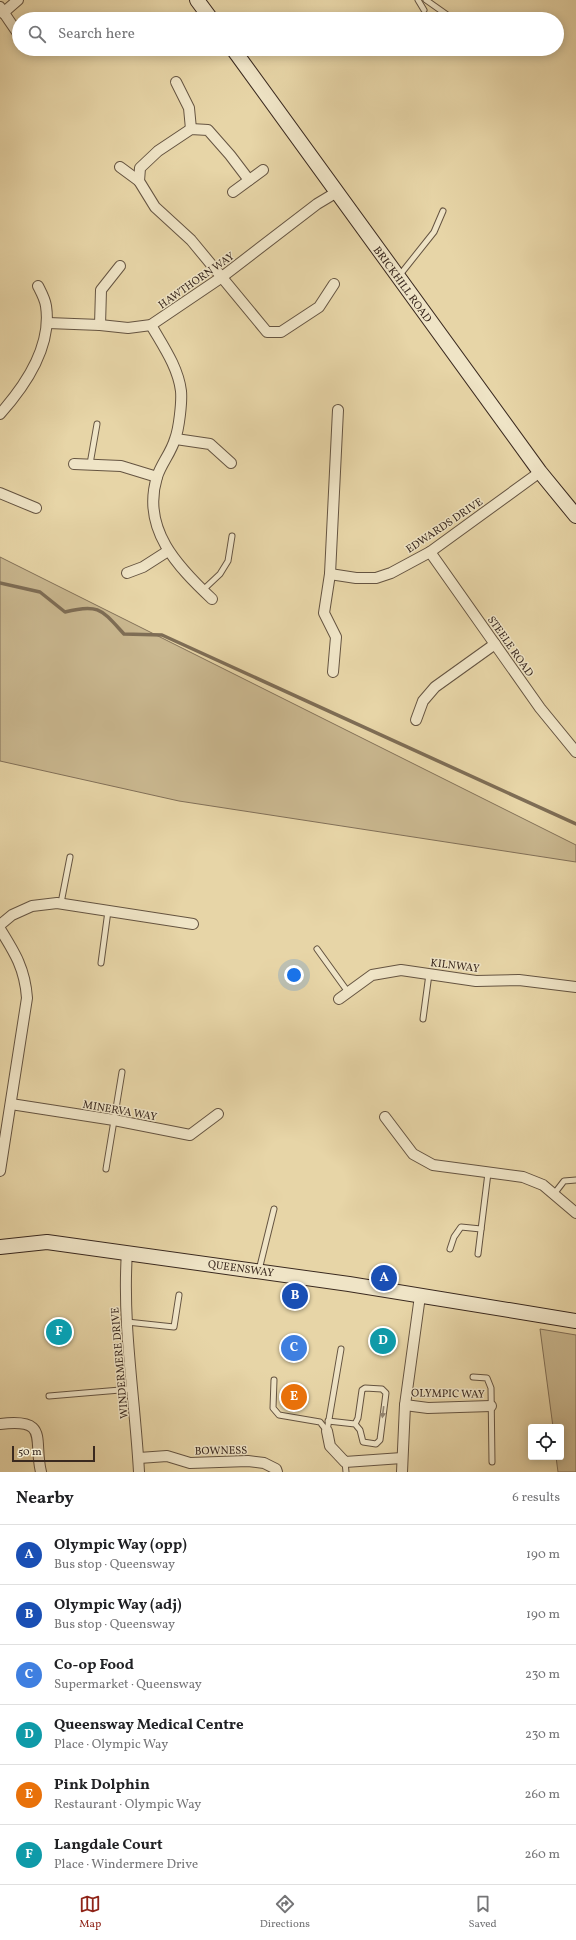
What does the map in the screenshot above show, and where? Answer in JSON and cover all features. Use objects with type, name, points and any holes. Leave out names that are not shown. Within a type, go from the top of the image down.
[{"type":"street","points":[[12,25],[2,10],[18,0]]},
{"type":"street","points":[[197,0],[206,12]]},
{"type":"street","name":"BRICKHILL ROAD","points":[[238,56],[540,472],[576,516]]},
{"type":"street","points":[[176,82],[189,108],[191,129]]},
{"type":"street","points":[[139,181],[140,168],[158,151],[191,129],[208,130],[230,155],[248,180]]},
{"type":"street","points":[[120,167],[139,181],[155,207],[191,240],[267,332],[282,332],[319,307],[334,284]]},
{"type":"street","points":[[233,192],[262,170]]},
{"type":"street","name":"HAWTHORN WAY","points":[[48,323],[100,324],[128,328],[151,325],[222,277],[317,204],[337,192]]},
{"type":"street","points":[[100,324],[101,290],[120,266]]},
{"type":"street","points":[[1,410],[26,382],[38,357],[48,323],[46,304],[38,286]]},
{"type":"street","points":[[151,325],[173,365],[181,392],[176,439],[157,478],[153,504],[156,525],[168,551],[182,570],[212,599]]},
{"type":"street","points":[[333,672],[336,637],[324,613],[330,574],[338,410]]},
{"type":"street","points":[[176,439],[210,444],[231,463]]},
{"type":"street","points":[[74,464],[121,466],[157,478]]},
{"type":"street","name":"EDWARDS DRIVE","points":[[330,574],[356,578],[376,578],[392,573],[430,552],[540,472]]},
{"type":"street","points":[[0,493],[36,508]]},
{"type":"street","points":[[127,573],[143,568],[168,551]]},
{"type":"street","name":"STEELE ROAD","points":[[430,552],[540,708],[576,752]]},
{"type":"street","points":[[416,720],[422,701],[435,687],[495,644]]},
{"type":"street","points":[[0,925],[12,915],[32,906],[61,903],[194,924]]},
{"type":"street","points":[[0,929],[18,957],[26,981],[27,998],[11,1104],[3,1134],[0,1171]]},
{"type":"street","name":"KILNWAY","points":[[339,999],[372,975],[401,970],[476,981],[519,980],[576,987]]},
{"type":"street","name":"MINERVA WAY","points":[[11,1104],[114,1120],[190,1134],[218,1114]]},
{"type":"street","points":[[385,1117],[413,1154],[433,1165],[523,1177],[543,1185],[576,1212]]},
{"type":"street","name":"QUEENSWAY","points":[[0,1247],[47,1242],[127,1252],[259,1271],[576,1321]]},
{"type":"street","name":"WINDERMERE DRIVE","points":[[127,1252],[125,1280],[127,1322],[140,1472]]},
{"type":"street","name":"OLYMPIC WAY","points":[[402,1472],[405,1405],[420,1296]]},
{"type":"street","name":"OLYMPIC WAY","points":[[405,1405],[428,1408],[491,1406]]},
{"type":"street","points":[[0,1424],[19,1422],[27,1424],[35,1430],[39,1440],[41,1472]]},
{"type":"street","points":[[328,1426],[330,1446],[346,1467],[402,1458]]},
{"type":"street","name":"BOWNESS","points":[[139,1458],[167,1456],[190,1463],[248,1461],[264,1463],[276,1469],[277,1472]]},
{"type":"lane","points":[[418,0],[424,10]]},
{"type":"lane","points":[[426,0],[443,12]]},
{"type":"lane","points":[[398,277],[434,232],[443,211]]},
{"type":"lane","points":[[90,464],[97,424]]},
{"type":"lane","points":[[203,590],[220,574],[228,561],[232,536]]},
{"type":"lane","points":[[61,903],[70,857]]},
{"type":"lane","points":[[101,963],[108,911]]},
{"type":"lane","points":[[317,949],[348,992]]},
{"type":"lane","points":[[423,1019],[429,974]]},
{"type":"lane","points":[[106,1169],[122,1072]]},
{"type":"lane","points":[[478,1254],[488,1172]]},
{"type":"lane","points":[[554,1194],[564,1181],[576,1180]]},
{"type":"lane","points":[[259,1271],[274,1209]]},
{"type":"lane","points":[[450,1249],[454,1237],[462,1227],[481,1229]]},
{"type":"lane","points":[[127,1322],[174,1327],[179,1295]]},
{"type":"lane","points":[[328,1426],[341,1350]]},
{"type":"lane","points":[[473,1377],[487,1378],[491,1388],[492,1462]]},
{"type":"lane","points":[[274,1380],[273,1408],[279,1415],[320,1422],[328,1426],[355,1424]]},
{"type":"lane","points":[[365,1388],[382,1389],[386,1393],[380,1440],[376,1444],[363,1442],[360,1430],[355,1424],[358,1418],[362,1390],[365,1388]]},
{"type":"lane","points":[[49,1396],[133,1389]]},
{"type":"shaded area","points":[[0,557],[576,845],[576,862],[179,801],[0,761]]},
{"type":"shaded area","points":[[540,1329],[576,1335],[576,1472],[558,1472],[556,1460],[564,1460],[564,1424],[553,1424]]},
{"type":"waterway","points":[[0,583],[40,592],[65,612],[85,608],[99,611],[105,614],[124,634],[162,635],[576,824]]},
{"type":"place","name":"Olympic Way (opp)","points":[[384,1278]]},
{"type":"place","name":"Olympic Way (adj)","points":[[295,1296]]},
{"type":"place","name":"Langdale Court","points":[[59,1332]]},
{"type":"place","name":"Queensway Medical Centre","points":[[383,1341]]},
{"type":"place","name":"Co-op Food","points":[[294,1348]]},
{"type":"place","name":"Pink Dolphin","points":[[294,1397]]}]
